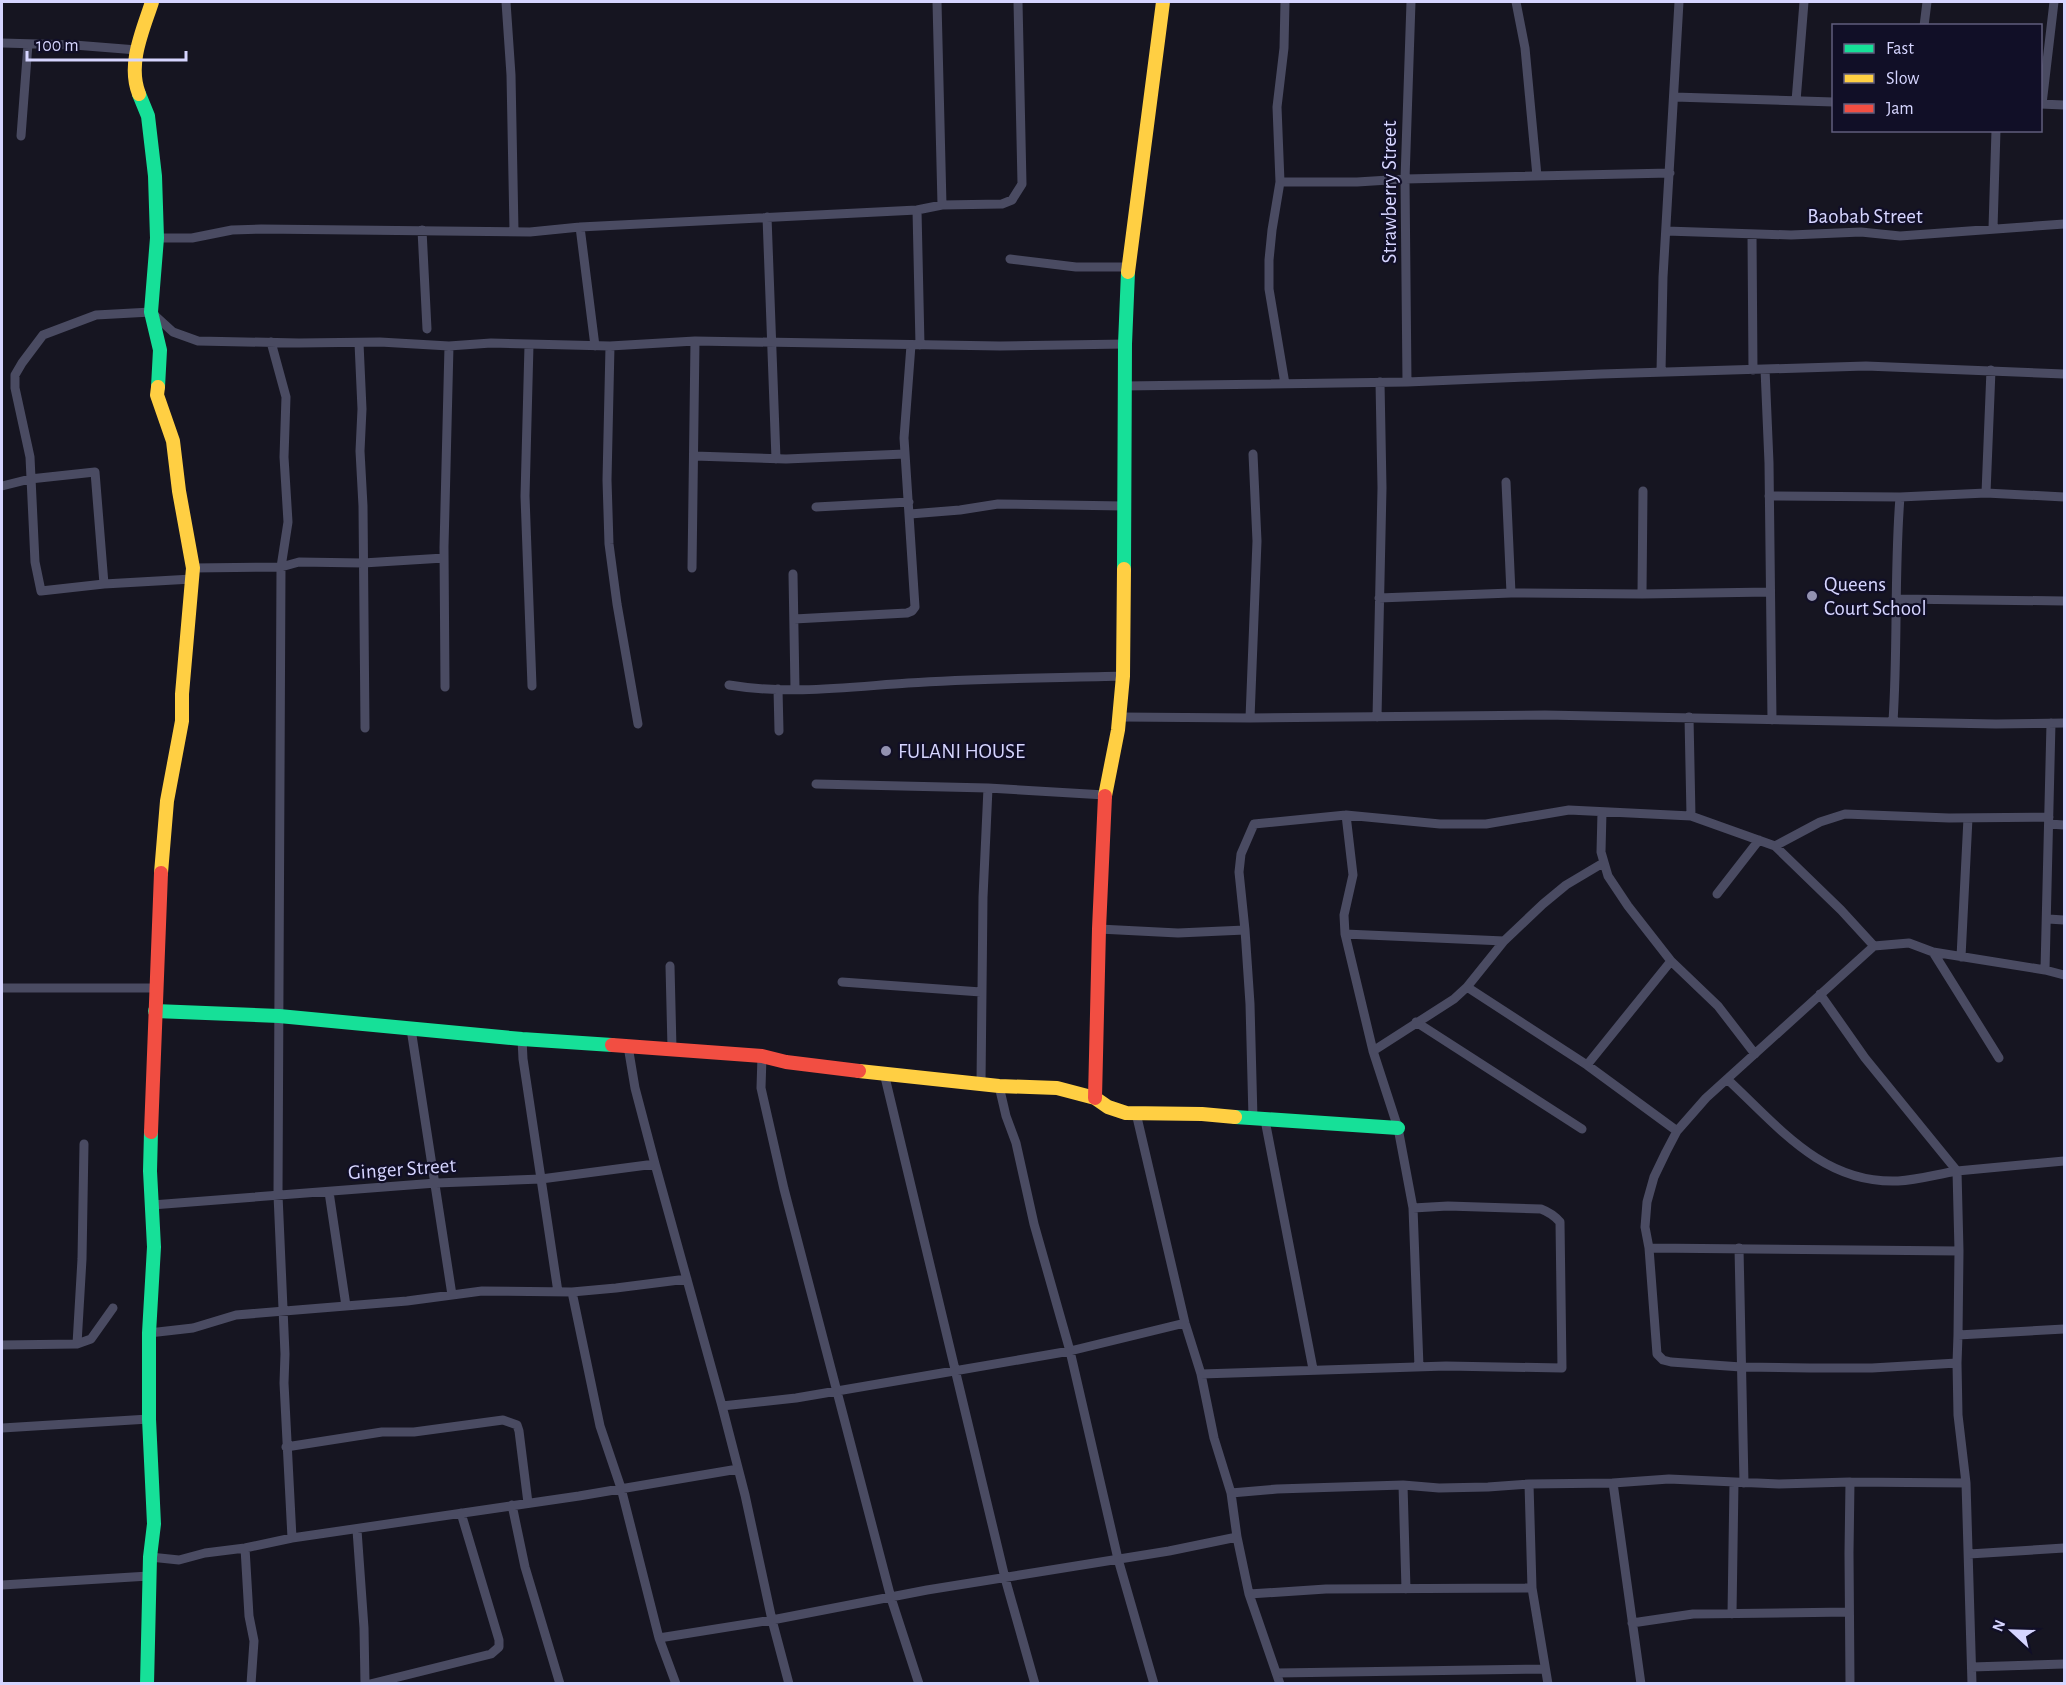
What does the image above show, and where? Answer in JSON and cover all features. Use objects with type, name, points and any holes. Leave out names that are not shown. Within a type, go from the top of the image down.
[{"type":"street","points":[[147,1683],[149,1576],[154,1524],[149,1419],[149,1333],[154,1247],[150,1171],[155,1011],[166,811],[182,721],[182,694],[193,573],[173,441],[157,395],[160,350],[151,312],[157,238],[155,176],[148,116],[137,89],[135,66],[137,50],[152,2]]},
{"type":"street","points":[[506,2],[511,75],[514,231]]},
{"type":"street","points":[[937,2],[942,205]]},
{"type":"street","points":[[157,238],[192,238],[232,230],[261,229],[530,232],[580,227],[917,210],[942,205],[1002,204],[1012,200],[1022,184],[1018,2]]},
{"type":"street","points":[[1095,1098],[1105,795],[1120,717],[1123,676],[1124,386],[1128,267],[1163,2]]},
{"type":"street","points":[[1285,2],[1284,48],[1277,107],[1280,182],[1272,230],[1269,289],[1285,384]]},
{"type":"street","name":"Strawberry Street","points":[[1407,382],[1405,179],[1411,2]]},
{"type":"street","points":[[1516,2],[1522,23],[1537,176]]},
{"type":"street","points":[[1661,372],[1666,231],[1679,2]]},
{"type":"street","points":[[1796,101],[1804,2]]},
{"type":"street","points":[[1924,24],[1927,2]]},
{"type":"street","points":[[2042,96],[2054,2]]},
{"type":"street","points":[[2,43],[137,50]]},
{"type":"street","points":[[21,136],[28,44]]},
{"type":"street","points":[[1674,97],[1832,102]]},
{"type":"street","points":[[2042,104],[2064,105]]},
{"type":"street","points":[[1993,228],[1996,132]]},
{"type":"street","points":[[1280,182],[1670,173]]},
{"type":"street","points":[[794,618],[906,613],[915,607],[905,454],[916,345],[917,210]]},
{"type":"street","points":[[767,217],[771,269],[770,318],[776,459]]},
{"type":"street","name":"Baobab Street","points":[[1666,231],[1752,234],[1861,232],[1917,235],[2064,224]]},
{"type":"street","points":[[580,227],[595,346]]},
{"type":"street","points":[[422,230],[427,330]]},
{"type":"street","points":[[1752,234],[1753,370]]},
{"type":"street","points":[[1010,259],[1076,267],[1128,267]]},
{"type":"street","points":[[444,558],[363,563],[299,562],[281,567],[193,573],[41,591],[35,562],[30,457],[15,388],[15,375],[43,335],[96,315],[151,312],[173,332],[198,341],[359,344],[380,342],[449,346],[491,344],[610,346],[695,341],[916,345],[1125,345]]},
{"type":"street","points":[[692,568],[695,341]]},
{"type":"street","points":[[271,342],[286,397],[284,457],[288,522],[281,567],[278,1194],[285,1354],[286,1448],[292,1538]]},
{"type":"street","points":[[359,344],[362,409],[360,451],[363,507],[365,728]]},
{"type":"street","points":[[529,345],[525,496],[532,686]]},
{"type":"street","points":[[445,687],[444,558],[449,346]]},
{"type":"street","points":[[610,346],[607,468],[609,544],[638,724]]},
{"type":"street","points":[[1124,386],[1407,382],[1866,366],[2064,374]]},
{"type":"street","points":[[1765,369],[1773,720]]},
{"type":"street","points":[[1986,493],[1991,370]]},
{"type":"street","points":[[1377,717],[1382,488],[1380,382]]},
{"type":"street","points":[[693,456],[776,459],[905,454]]},
{"type":"street","points":[[1250,718],[1257,541],[1253,454]]},
{"type":"street","points":[[2,486],[30,479],[95,472],[104,584]]},
{"type":"street","points":[[1506,482],[1511,593]]},
{"type":"street","points":[[1642,594],[1643,491]]},
{"type":"street","points":[[1769,496],[1900,497],[1986,493],[2064,496]]},
{"type":"street","points":[[1893,721],[1900,497]]},
{"type":"street","points":[[816,507],[909,502]]},
{"type":"street","points":[[910,514],[998,504],[1124,506]]},
{"type":"street","points":[[793,574],[795,689]]},
{"type":"street","points":[[1379,598],[1511,593],[1770,592]]},
{"type":"street","points":[[1897,599],[2064,601]]},
{"type":"street","points":[[729,685],[758,689],[842,688],[991,679],[1123,676]]},
{"type":"street","points":[[778,689],[779,731]]},
{"type":"street","points":[[1120,717],[1545,715],[1996,724],[2064,723]]},
{"type":"street","points":[[1689,717],[1691,816]]},
{"type":"street","points":[[2045,970],[2051,723]]},
{"type":"street","points":[[816,784],[988,788],[1105,795]]},
{"type":"street","points":[[981,1084],[981,992],[988,788]]},
{"type":"street","points":[[1313,1369],[1259,1119],[1239,865],[1254,824],[1346,815],[1440,824],[1486,824],[1569,810],[1691,816],[1774,846],[1841,910],[1874,946]]},
{"type":"street","points":[[1602,812],[1603,863],[1608,876],[1671,961],[1724,1013],[1755,1054]]},
{"type":"street","points":[[1774,846],[1820,822],[1845,814],[2049,820],[2064,825]]},
{"type":"street","points":[[1346,815],[1353,876],[1344,915],[1345,934],[1373,1051],[1398,1128],[1413,1208],[1419,1367]]},
{"type":"street","points":[[1961,957],[1968,818]]},
{"type":"street","points":[[1717,894],[1759,840]]},
{"type":"street","points":[[1373,1051],[1416,1022],[1437,1012],[1467,987],[1504,941],[1551,898],[1566,885],[1603,863]]},
{"type":"street","points":[[2048,920],[2064,920]]},
{"type":"street","points":[[1099,929],[1178,933],[1245,930]]},
{"type":"street","points":[[1345,934],[1504,941]]},
{"type":"street","points":[[1957,1363],[1872,1368],[1741,1367],[1663,1360],[1657,1354],[1649,1248],[1645,1227],[1647,1202],[1654,1177],[1677,1131],[1706,1098],[1874,946],[1909,943],[1934,952],[2064,975]]},
{"type":"street","points":[[1934,952],[1999,1058]]},
{"type":"street","points":[[1587,1065],[1671,961]]},
{"type":"street","points":[[669,966],[672,1048]]},
{"type":"street","points":[[842,982],[981,992]]},
{"type":"street","points":[[2,987],[156,988]]},
{"type":"street","points":[[1467,987],[1587,1065],[1677,1131]]},
{"type":"street","points":[[1820,994],[1865,1058],[1957,1171],[1958,1415],[1966,1483],[1972,1683]]},
{"type":"street","points":[[155,1011],[279,1016],[522,1039],[762,1056],[811,1066],[999,1086],[1057,1088],[1095,1098],[1118,1111],[1202,1114],[1398,1128]]},
{"type":"street","points":[[1416,1022],[1582,1130]]},
{"type":"street","points":[[411,1029],[452,1295]]},
{"type":"street","points":[[522,1039],[540,1179],[558,1292]]},
{"type":"street","points":[[628,1046],[635,1088],[654,1164],[722,1406],[789,1683]]},
{"type":"street","points":[[762,1056],[761,1088],[769,1125],[891,1598],[919,1683]]},
{"type":"street","points":[[884,1073],[1005,1578],[1035,1683]]},
{"type":"street","points":[[1727,1079],[1808,1154],[1845,1174],[1898,1181],[1957,1171],[2064,1161]]},
{"type":"street","points":[[999,1086],[1006,1116],[1016,1143],[1034,1224],[1070,1351],[1118,1559],[1154,1683]]},
{"type":"street","points":[[1136,1113],[1185,1323],[1201,1374],[1214,1438],[1231,1493],[1237,1537],[1249,1594],[1280,1683]]},
{"type":"street","points":[[77,1344],[82,1259],[84,1144]]},
{"type":"street","name":"Ginger Street","points":[[152,1205],[436,1183],[540,1179],[654,1164]]},
{"type":"street","points":[[329,1192],[345,1306]]},
{"type":"street","points":[[1201,1374],[1419,1367],[1563,1368],[1560,1222],[1551,1213],[1541,1209],[1448,1206],[1413,1208]]},
{"type":"street","points":[[1649,1248],[1959,1251]]},
{"type":"street","points":[[1732,1614],[1739,1483],[1741,1367],[1739,1248]]},
{"type":"street","points":[[149,1333],[193,1328],[236,1315],[282,1310],[407,1301],[493,1291],[572,1292],[687,1279]]},
{"type":"street","points":[[572,1292],[593,1398],[621,1488],[659,1638],[676,1683]]},
{"type":"street","points":[[2,1345],[77,1344],[91,1339],[113,1308]]},
{"type":"street","points":[[722,1406],[796,1398],[1070,1351],[1185,1323]]},
{"type":"street","points":[[1958,1335],[2064,1329]]},
{"type":"street","points":[[2,1428],[149,1419]]},
{"type":"street","points":[[286,1448],[382,1432],[414,1432],[503,1420],[517,1425],[519,1431],[528,1503]]},
{"type":"street","points":[[150,1557],[179,1560],[205,1553],[245,1548],[292,1538],[357,1530],[738,1469]]},
{"type":"street","points":[[1231,1493],[1256,1490],[1403,1485],[1439,1488],[1488,1487],[1669,1479],[1800,1484],[1966,1483]]},
{"type":"street","points":[[1850,1482],[1850,1683]]},
{"type":"street","points":[[1613,1483],[1641,1683]]},
{"type":"street","points":[[1529,1484],[1532,1588],[1548,1683]]},
{"type":"street","points":[[1403,1485],[1407,1589]]},
{"type":"street","points":[[512,1505],[525,1567],[560,1683]]},
{"type":"street","points":[[370,1683],[491,1654],[499,1647],[499,1640],[461,1513]]},
{"type":"street","points":[[357,1530],[364,1628],[364,1683]]},
{"type":"street","points":[[659,1638],[1237,1537]]},
{"type":"street","points":[[245,1548],[249,1616],[254,1641],[251,1683]]},
{"type":"street","points":[[1969,1554],[2064,1548]]},
{"type":"street","points":[[2,1585],[149,1576]]},
{"type":"street","points":[[1249,1594],[1326,1589],[1532,1588]]},
{"type":"street","points":[[1632,1623],[1693,1614],[1849,1612]]},
{"type":"street","points":[[1972,1667],[2064,1664]]},
{"type":"street","points":[[1277,1673],[1545,1670]]},
{"type":"traffic: fast","points":[[139,94],[148,116],[155,176],[157,238],[151,312],[160,350],[158,387]]},
{"type":"traffic: fast","points":[[1124,569],[1125,344],[1128,272]]},
{"type":"traffic: fast","points":[[155,1011],[279,1016],[522,1039],[612,1045]]},
{"type":"traffic: fast","points":[[1235,1117],[1398,1128]]},
{"type":"traffic: fast","points":[[147,1684],[150,1557],[154,1524],[149,1419],[149,1333],[154,1247],[150,1171],[151,1132]]},
{"type":"traffic: slow","points":[[139,94],[135,59],[152,2]]},
{"type":"traffic: slow","points":[[1128,272],[1163,2]]},
{"type":"traffic: slow","points":[[158,387],[157,395],[173,441],[179,491],[193,568],[182,694],[182,721],[167,801],[161,873]]},
{"type":"traffic: slow","points":[[1105,796],[1118,730],[1123,676],[1124,569]]},
{"type":"traffic: slow","points":[[859,1071],[999,1086],[1057,1088],[1095,1098],[1108,1107],[1126,1113],[1235,1117]]},
{"type":"traffic: jam","points":[[1095,1098],[1105,796]]},
{"type":"traffic: jam","points":[[151,1132],[161,873]]},
{"type":"traffic: jam","points":[[612,1045],[762,1056],[786,1062],[859,1071]]},
{"type":"place","name":"Queens Court School","points":[[1812,596]]},
{"type":"place","name":"FULANI HOUSE","points":[[886,751]]}]
